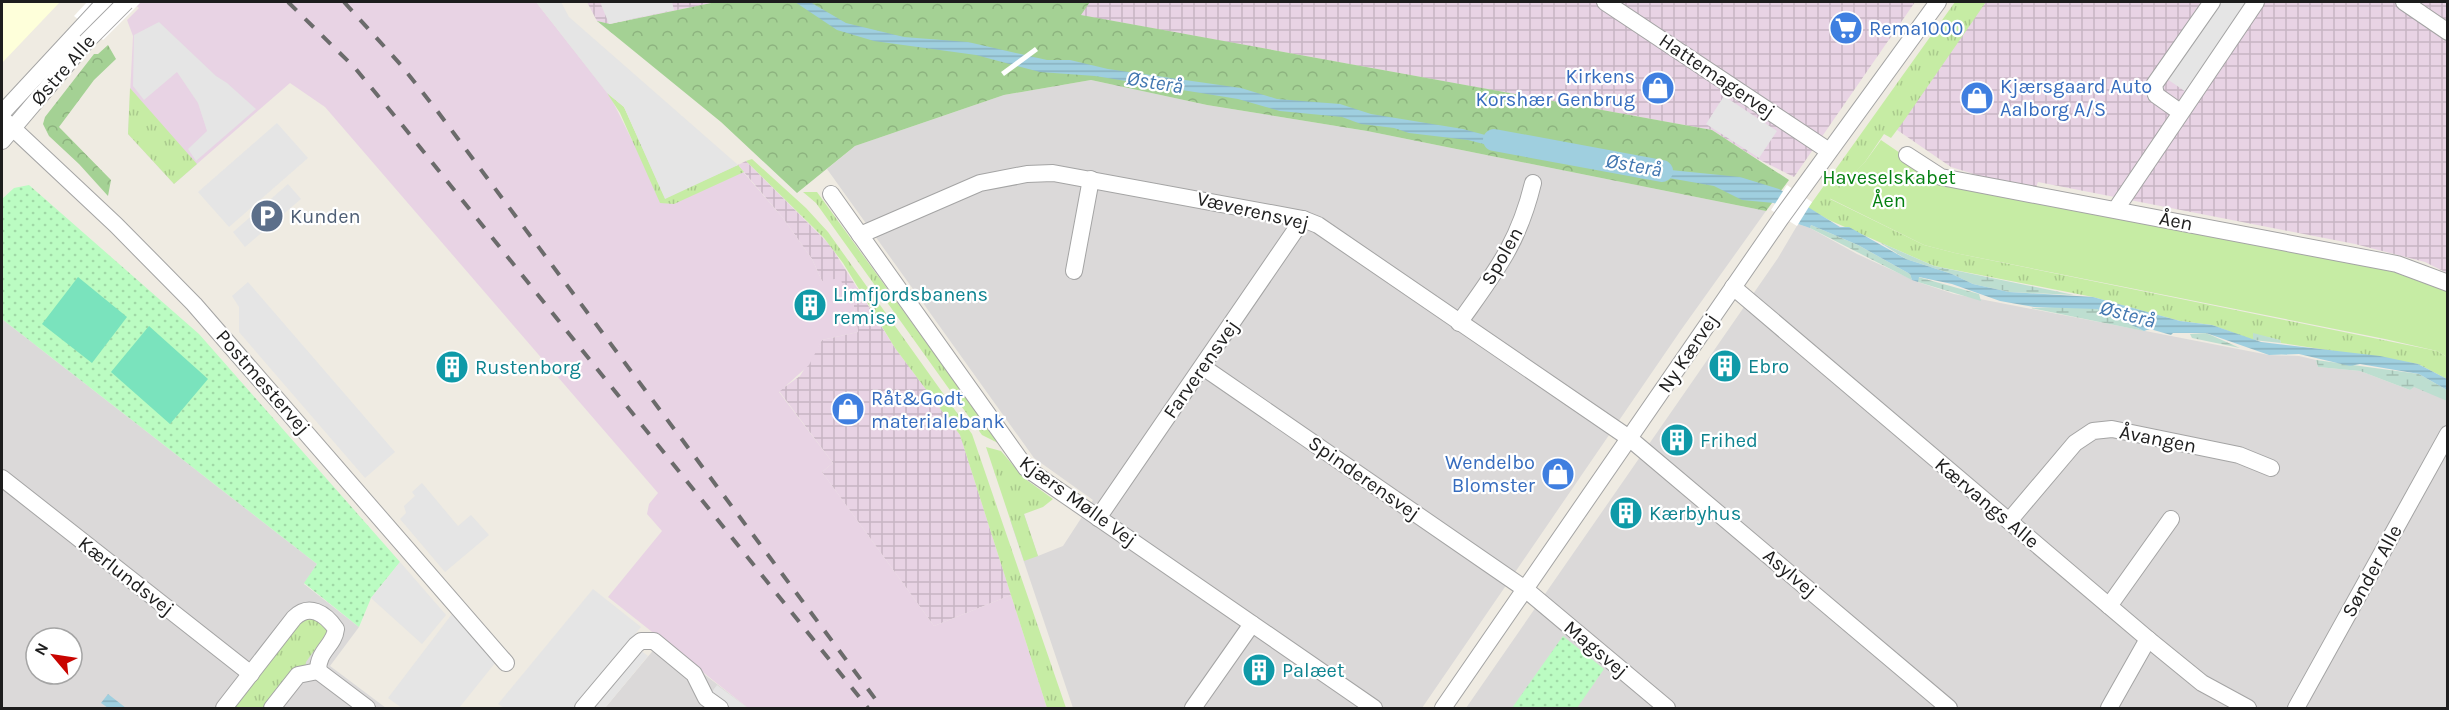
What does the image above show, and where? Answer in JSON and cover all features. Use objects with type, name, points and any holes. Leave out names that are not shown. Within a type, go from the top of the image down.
[{"type":"street","name":"Østre Alle","points":[[4,125],[81,38],[105,2]]},
{"type":"street","name":"Østre Alle","points":[[81,38],[126,2]]},
{"type":"street","name":"Hattemagervej","points":[[1605,2],[1829,151]]},
{"type":"street","name":"Ny Kærvej","points":[[1443,708],[1798,193],[1938,2]]},
{"type":"street","points":[[2180,112],[2156,95],[2154,85],[2212,2]]},
{"type":"street","points":[[2116,209],[2256,2]]},
{"type":"street","points":[[2404,2],[2448,32]]},
{"type":"street","name":"Postmestervej","points":[[4,125],[141,250],[210,321],[506,663]]},
{"type":"street","name":"Åen","points":[[1907,155],[1941,177],[2397,264],[2448,283]]},
{"type":"street","name":"Væverensvej","points":[[860,235],[980,183],[1027,174],[1053,173],[1303,219],[1318,225],[1629,438]]},
{"type":"street","points":[[1074,271],[1091,179]]},
{"type":"street","name":"Spolen","points":[[1459,323],[1505,259],[1517,236],[1533,183]]},
{"type":"street","name":"Kjærs Mølle Vej","points":[[831,194],[1026,468],[1374,708]]},
{"type":"street","name":"Farverensvej","points":[[1098,518],[1303,219]]},
{"type":"street","name":"Kærvangs Alle","points":[[1733,287],[2148,639],[2202,683],[2248,708]]},
{"type":"street","name":"Spinderensvej","points":[[1203,367],[1525,589]]},
{"type":"street","name":"Åvangen","points":[[2009,521],[2075,443],[2093,431],[2112,429],[2193,445],[2239,455],[2271,468]]},
{"type":"street","name":"Sønder Alle","points":[[2296,708],[2448,434]]},
{"type":"street","name":"Asylvej","points":[[1629,438],[1949,708]]},
{"type":"street","name":"Kærlundsvej","points":[[2,477],[251,674]]},
{"type":"street","points":[[2109,606],[2171,519]]},
{"type":"street","name":"Magsvej","points":[[1525,589],[1667,708]]},
{"type":"street","points":[[224,708],[294,618],[301,611],[309,608],[316,611],[336,629],[335,635],[318,658],[318,670]]},
{"type":"street","points":[[1193,708],[1252,624]]},
{"type":"street","points":[[2109,708],[2148,639]]},
{"type":"street","points":[[583,708],[636,645],[648,640],[654,641],[694,674],[706,698],[720,708]]},
{"type":"street","points":[[272,708],[298,675],[318,670]]},
{"type":"street","points":[[318,670],[367,708]]},
{"type":"shaded area","points":[[2,2],[60,2],[2,63]]},
{"type":"shaded area","points":[[131,2],[536,2],[610,96],[633,142],[739,167],[783,218],[812,259],[822,281],[841,278],[845,302],[853,301],[858,332],[822,340],[809,365],[779,392],[833,463],[822,472],[934,626],[1011,595],[1047,708],[748,708],[608,597],[662,531],[647,514],[649,504],[658,493],[325,107],[290,83],[174,184],[128,134],[133,36],[127,20],[139,8]]},
{"type":"shaded area","points":[[536,2],[561,2],[569,17],[738,165],[665,199],[624,107],[607,93]]},
{"type":"shaded area","points":[[587,2],[716,2],[609,24],[597,21]]},
{"type":"shaded area","points":[[600,2],[672,2],[674,10],[609,24]]},
{"type":"shaded area","points":[[1090,2],[1915,2],[1794,177],[1754,157],[1712,130],[1080,15]]},
{"type":"shaded area","points":[[1966,2],[2447,2],[2447,273],[2425,262],[2355,244],[2038,182],[2036,187],[1993,180],[1951,167],[1884,121]]},
{"type":"shaded area","points":[[2220,2],[2249,2],[2186,92],[2167,79]]},
{"type":"shaded area","points":[[159,22],[216,76],[256,109],[196,161],[188,149],[207,131],[198,103],[177,72],[144,100],[133,86],[134,35]]},
{"type":"shaded area","points":[[1091,80],[1207,105],[1367,131],[1766,211],[1681,330],[1422,708],[1073,708],[1010,520],[1024,514],[1038,556],[1063,546],[1093,500],[1034,458],[827,169],[855,146],[1004,95]]},
{"type":"shaded area","points":[[1724,96],[1777,131],[1759,158],[1706,124]]},
{"type":"shaded area","points":[[277,123],[308,158],[229,227],[198,192]]},
{"type":"shaded area","points":[[746,161],[830,245],[895,348],[960,435],[1011,595],[934,626],[822,472],[833,463],[779,391],[800,376],[822,340],[858,332],[853,301],[845,302],[822,281],[812,259],[783,218],[738,165]]},
{"type":"shaded area","name":"Kunden","points":[[288,184],[301,199],[245,247],[233,232]]},
{"type":"shaded area","points":[[1798,224],[1918,282],[1954,294],[2269,355],[2299,356],[2316,360],[2318,367],[2360,371],[2410,390],[2414,386],[2427,390],[2447,401],[2447,708],[1466,708],[1778,258]]},
{"type":"shaded area","points":[[248,282],[395,452],[365,478],[239,332],[239,307],[232,296]]},
{"type":"shaded area","points":[[2,319],[317,564],[304,584],[359,627],[330,666],[386,708],[2,708]]},
{"type":"shaded area","points":[[422,483],[458,526],[471,515],[489,535],[445,572],[400,519],[406,513],[404,506],[415,496],[412,492]]},
{"type":"shaded area","points":[[400,562],[446,615],[422,644],[371,598]]},
{"type":"shaded area","points":[[593,589],[641,627],[574,708],[504,708],[498,704]]},
{"type":"shaded area","points":[[452,614],[495,663],[459,708],[402,708],[388,698]]},
{"type":"shaded area","points":[[661,641],[748,708],[605,708]]},
{"type":"shaded area","points":[[640,650],[648,656],[605,708],[592,708]]},
{"type":"shaded area","points":[[717,685],[748,708],[731,708],[711,693]]},
{"type":"green space","points":[[716,2],[1090,2],[1081,15],[1712,130],[1789,180],[1766,211],[1367,131],[1207,105],[1091,80],[1004,95],[855,146],[797,193],[721,122],[597,21],[610,24]]},
{"type":"green space","points":[[1955,2],[1986,2],[1891,138],[1884,134],[1865,162],[1830,199],[1924,245],[1955,253],[2437,351],[2447,357],[2447,379],[2418,364],[2281,343],[2280,340],[2253,334],[2253,340],[2212,325],[2180,321],[2093,297],[1934,266],[1829,220],[1808,208]]},
{"type":"green space","points":[[108,45],[116,59],[94,80],[59,127],[111,180],[108,196],[49,136],[43,124],[45,117],[94,54],[98,54]]},
{"type":"green space","points":[[130,88],[197,164],[174,184],[128,134]]},
{"type":"green space","points":[[607,93],[624,107],[665,198],[738,165],[744,172],[674,204],[660,203],[620,113]]},
{"type":"green space","name":"Haveselskabet Åen","points":[[1881,140],[1922,168],[2398,273],[2447,291],[2447,357],[2437,351],[2385,339],[1924,245],[1829,198],[1865,162]]},
{"type":"green space","points":[[752,159],[806,208],[828,232],[972,434],[1066,708],[1047,708],[960,435],[895,348],[843,263],[824,238],[746,161]]},
{"type":"green space","points":[[29,185],[199,334],[400,562],[371,598],[359,627],[304,583],[317,564],[2,319],[2,199],[14,188]]},
{"type":"green space","points":[[803,192],[817,192],[1000,444],[982,435],[816,203]]},
{"type":"green space","points":[[1811,225],[1858,245],[1910,274],[1912,280],[1810,228]]},
{"type":"green space","points":[[1879,242],[1934,266],[2074,295],[2009,292],[1973,284],[1952,274],[1906,259]]},
{"type":"green space","points":[[78,277],[127,317],[92,363],[42,324]]},
{"type":"green space","points":[[1918,277],[1979,294],[1981,301],[1918,282]]},
{"type":"green space","points":[[2078,306],[2097,309],[2144,331],[2031,308]]},
{"type":"green space","points":[[149,326],[208,379],[170,424],[111,372]]},
{"type":"green space","points":[[2206,333],[2240,348],[2192,338],[2190,334]]},
{"type":"green space","points":[[2253,333],[2280,340],[2281,343],[2253,340]]},
{"type":"green space","points":[[2316,360],[2419,374],[2447,390],[2447,401],[2414,387],[2410,390],[2360,371],[2318,367]]},
{"type":"green space","points":[[986,447],[1001,451],[1024,478],[1053,499],[1043,507],[1024,514],[1038,556],[1024,561]]},
{"type":"green space","points":[[312,617],[328,631],[306,662],[305,670],[266,708],[233,708],[304,618]]},
{"type":"green space","points":[[1563,636],[1604,669],[1577,708],[1512,708]]},
{"type":"water","points":[[795,2],[810,2],[846,23],[904,37],[968,42],[1047,60],[1070,60],[1108,69],[1241,88],[1277,99],[1340,104],[1371,114],[1463,129],[1530,147],[1589,154],[1631,166],[1740,177],[1779,189],[1840,227],[1849,227],[1906,259],[1952,274],[1973,284],[2009,292],[2093,297],[2180,321],[2212,325],[2261,342],[2380,356],[2418,364],[2447,379],[2447,390],[2419,374],[2360,364],[2350,366],[2299,354],[2269,355],[2206,333],[2173,333],[2171,335],[2150,329],[2144,331],[2097,309],[2034,307],[2000,301],[1952,284],[1919,277],[1918,282],[1912,280],[1910,274],[1858,245],[1811,225],[1810,228],[1798,224],[1793,216],[1774,203],[1742,200],[1714,186],[1669,178],[1641,178],[1592,165],[1542,159],[1468,140],[1409,133],[1394,128],[1361,124],[1342,117],[1280,111],[1238,99],[1095,76],[1040,72],[976,55],[874,41],[837,30]]},
{"type":"water","points":[[108,694],[126,708],[108,708],[101,703]]},
{"type":"pier","points":[[87,2],[141,2],[103,40],[74,16]]},
{"type":"pier","points":[[1035,47],[1038,51],[1004,76],[1001,72]]},
{"type":"pier","points":[[1787,185],[1812,202],[1797,226],[1771,210]]},
{"type":"waterway","name":"Østerå","points":[[1494,140],[1662,171]]},
{"type":"railway","points":[[288,2],[355,68],[403,126],[868,708]]},
{"type":"railway","points":[[344,2],[401,65],[438,112],[882,708]]},
{"type":"place","name":"Rema1000","points":[[1846,28]]},
{"type":"place","name":"Kirkens Korshær Genbrug","points":[[1658,88]]},
{"type":"place","name":"Kjærsgaard Auto Aalborg A/S","points":[[1977,98]]},
{"type":"place","name":"Kunden","points":[[267,216]]},
{"type":"place","name":"Limfjordsbanens remise","points":[[810,305]]},
{"type":"place","name":"Ebro","points":[[1725,366]]},
{"type":"place","name":"Rustenborg","points":[[452,367]]},
{"type":"place","name":"Råt&Godt materialebank","points":[[848,409]]},
{"type":"place","name":"Frihed","points":[[1677,440]]},
{"type":"place","name":"Wendelbo Blomster","points":[[1558,474]]},
{"type":"place","name":"Kærbyhus","points":[[1626,513]]},
{"type":"place","name":"Palæet","points":[[1259,670]]}]
